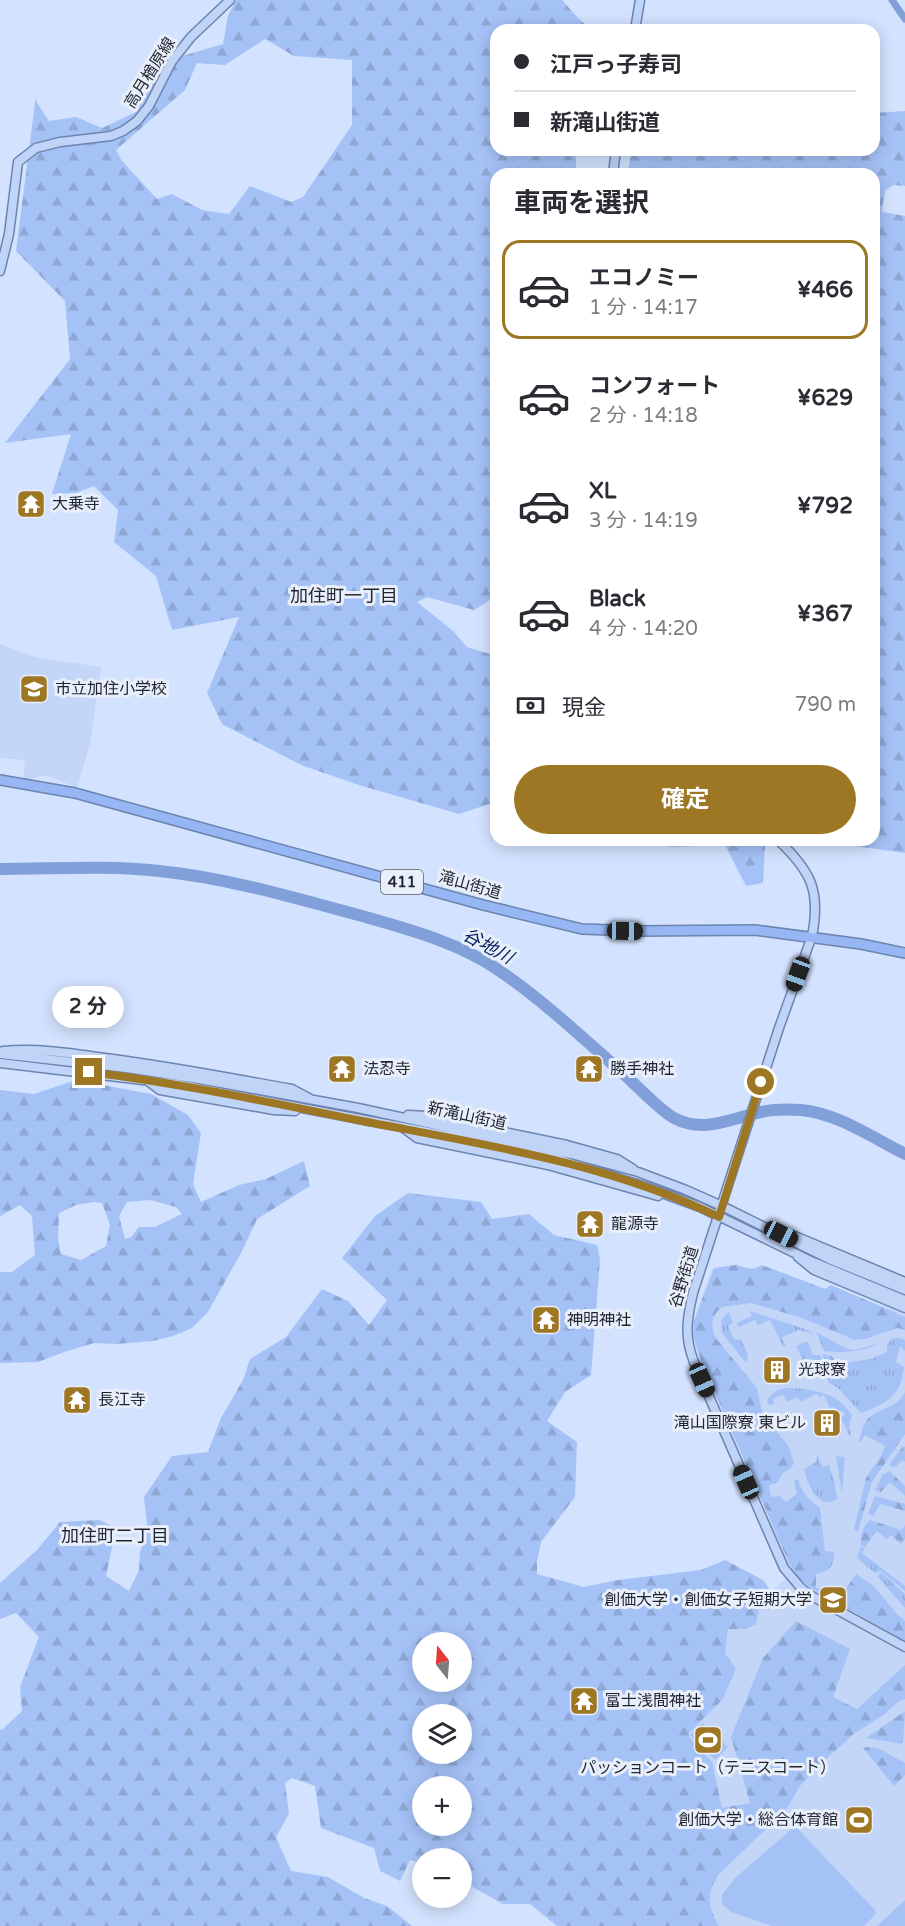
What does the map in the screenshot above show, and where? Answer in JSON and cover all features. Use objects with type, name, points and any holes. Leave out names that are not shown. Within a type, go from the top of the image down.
[{"type":"highway","name":"滝山街道","points":[[0,780],[75,793],[483,905],[582,929],[755,930],[812,936],[905,953]]},
{"type":"main road","name":"高月楢原線","points":[[0,271],[9,234],[18,162],[36,148],[60,142],[111,136],[137,121],[149,106],[172,61],[191,37],[230,0]]},
{"type":"main road","points":[[637,24],[640,0]]},
{"type":"main road","points":[[784,846],[802,864],[813,889],[816,906],[812,936]]},
{"type":"main road","name":"谷野街道","points":[[812,936],[753,1106],[693,1293],[687,1317],[686,1337],[693,1362],[784,1568],[793,1580],[810,1594],[905,1647]]},
{"type":"main road","name":"新滝山街道","points":[[0,1053],[28,1049],[52,1051],[164,1066],[292,1089],[311,1100],[550,1149],[638,1172],[722,1206],[829,1259],[905,1290]]},
{"type":"main road","name":"新滝山街道","points":[[0,1063],[147,1080],[160,1090],[274,1110],[319,1112],[405,1129],[417,1138],[548,1165],[642,1192],[679,1200],[719,1217]]},
{"type":"main road","points":[[719,1217],[795,1253],[905,1300]]},
{"type":"main road","points":[[761,1224],[809,1241],[905,1282]]},
{"type":"main road","points":[[795,1253],[814,1270],[905,1308]]},
{"type":"shaded area","points":[[0,644],[35,657],[101,667],[90,744],[77,788],[52,777],[41,776],[23,781],[25,760],[0,758]]},
{"type":"shaded area","name":"創価大学・創価女子短期大学","points":[[736,1264],[830,1296],[837,1289],[905,1314],[905,1926],[715,1926],[662,1737],[728,1628],[794,1572],[788,1563],[699,1358],[693,1338],[692,1324],[712,1269],[718,1270]]},
{"type":"green space","points":[[236,0],[562,0],[585,24],[490,24],[490,156],[576,156],[576,168],[490,168],[490,600],[474,610],[427,597],[417,602],[453,631],[467,647],[490,654],[490,804],[459,814],[359,785],[301,765],[222,724],[207,693],[239,617],[172,630],[156,576],[114,542],[118,510],[94,486],[76,493],[52,494],[71,434],[5,443],[70,359],[65,301],[16,251],[36,95],[36,101],[49,121],[76,117],[102,128],[134,113],[169,60],[223,44],[228,16]],"holes":[[[265,39],[294,56],[352,60],[352,125],[303,197],[291,202],[250,186],[229,214],[202,210],[172,194],[157,199],[122,161],[116,150],[185,90],[197,63],[225,65]]]},
{"type":"green space","points":[[905,111],[905,186],[893,185],[885,191],[882,210],[905,216],[905,853],[855,846],[880,846],[880,168],[629,168],[630,156],[880,156],[880,113]]},
{"type":"green space","points":[[726,846],[765,846],[763,883],[746,886]]},
{"type":"green space","points":[[76,1080],[151,1094],[188,1115],[201,1133],[193,1184],[201,1202],[239,1185],[266,1179],[304,1161],[310,1186],[257,1219],[208,1312],[192,1328],[153,1341],[94,1343],[38,1362],[0,1363],[0,1272],[12,1272],[35,1255],[32,1216],[20,1205],[0,1217],[0,1090],[34,1094]],"holes":[[[150,1200],[176,1207],[182,1214],[155,1227],[139,1227],[131,1237],[125,1239],[119,1216],[127,1202]],[[102,1203],[110,1225],[106,1246],[81,1260],[61,1254],[58,1239],[59,1213],[76,1205]]]},
{"type":"green space","points":[[408,1193],[481,1202],[492,1219],[529,1214],[554,1235],[597,1245],[600,1260],[591,1375],[565,1392],[547,1421],[577,1442],[575,1497],[541,1542],[537,1574],[584,1587],[618,1580],[701,1570],[725,1560],[763,1580],[773,1594],[759,1608],[756,1624],[746,1629],[728,1629],[725,1653],[736,1669],[723,1699],[689,1733],[689,1737],[712,1762],[722,1808],[750,1803],[731,1737],[763,1658],[796,1621],[850,1649],[833,1697],[857,1709],[905,1665],[905,1699],[855,1733],[826,1759],[800,1786],[786,1810],[718,1875],[710,1900],[719,1926],[557,1926],[530,1904],[503,1904],[472,1887],[472,1848],[412,1848],[412,1861],[410,1860],[400,1881],[380,1871],[374,1848],[321,1828],[315,1786],[292,1778],[285,1783],[289,1814],[276,1837],[291,1871],[328,1877],[364,1898],[387,1906],[412,1926],[0,1926],[0,1729],[2,1730],[22,1711],[20,1687],[39,1637],[16,1613],[0,1619],[0,1583],[37,1550],[60,1522],[99,1520],[116,1528],[106,1576],[129,1591],[139,1570],[140,1553],[147,1524],[144,1497],[172,1456],[208,1452],[221,1418],[243,1380],[250,1359],[286,1337],[322,1289],[348,1301],[369,1325],[387,1300],[342,1258],[375,1216]]},
{"type":"green space","points":[[735,1265],[752,1269],[761,1265],[825,1289],[831,1285],[905,1317],[905,1330],[897,1328],[855,1340],[802,1318],[751,1303],[722,1307],[714,1317],[713,1324],[715,1337],[757,1388],[763,1416],[788,1445],[794,1463],[783,1473],[777,1483],[769,1485],[771,1497],[780,1496],[786,1502],[797,1494],[794,1481],[798,1480],[806,1496],[820,1508],[825,1551],[834,1552],[834,1557],[830,1567],[816,1574],[816,1588],[827,1589],[833,1597],[846,1589],[856,1574],[874,1586],[905,1621],[905,1641],[811,1588],[799,1578],[789,1563],[700,1358],[694,1338],[693,1324],[714,1268]]},
{"type":"green space","points":[[750,1311],[811,1331],[816,1344],[811,1333],[799,1330],[782,1337],[785,1345],[783,1346],[770,1320],[758,1325],[755,1320],[739,1327],[737,1323],[752,1316]]},
{"type":"green space","points":[[729,1312],[733,1323],[728,1326],[734,1339],[741,1340],[748,1354],[746,1363],[722,1333],[721,1320]]},
{"type":"green space","points":[[816,1332],[847,1349],[854,1350],[882,1343],[853,1351],[824,1351]]},
{"type":"green space","points":[[892,1338],[905,1340],[905,1351],[900,1346],[896,1362],[904,1367],[900,1385],[885,1402],[862,1413],[839,1389],[828,1382],[827,1366],[822,1354],[832,1356],[837,1364],[871,1359],[887,1352],[887,1345]]},
{"type":"green space","points":[[807,1341],[813,1355],[820,1355],[823,1361],[824,1378],[817,1374],[801,1372],[798,1375],[796,1371],[805,1364],[796,1346]]},
{"type":"green space","points":[[787,1388],[818,1392],[838,1400],[852,1415],[849,1426],[851,1434],[849,1435],[841,1418],[845,1415],[843,1411],[838,1412],[834,1407],[830,1408],[824,1395],[819,1397],[817,1394],[800,1402],[797,1397],[787,1402],[783,1394],[773,1399],[774,1404],[769,1405],[767,1401],[773,1393]]},
{"type":"green space","points":[[905,1392],[905,1434],[872,1482],[858,1532],[854,1529],[866,1478],[885,1446],[865,1435],[860,1443],[863,1428],[867,1420],[898,1402]]},
{"type":"green space","points":[[903,1446],[905,1447],[905,1462],[903,1460],[894,1468],[889,1465]]},
{"type":"green space","points":[[822,1454],[818,1457],[822,1467],[829,1465],[834,1480],[837,1499],[830,1502],[824,1502],[814,1494],[804,1469],[817,1461],[816,1457]]},
{"type":"green space","points":[[836,1456],[845,1457],[842,1493]]},
{"type":"green space","points":[[890,1471],[905,1486],[905,1496],[890,1482],[881,1492],[875,1490],[883,1474]]},
{"type":"green space","points":[[875,1496],[905,1504],[905,1511],[880,1504],[873,1516],[868,1514]]},
{"type":"green space","points":[[870,1520],[901,1530],[905,1525],[905,1539],[901,1544],[891,1535],[887,1539],[877,1531],[865,1547],[861,1546],[862,1532]]},
{"type":"green space","points":[[861,1547],[865,1548],[862,1553],[905,1586],[905,1591],[881,1571],[875,1573],[858,1559]]},
{"type":"green space","points":[[880,1573],[905,1594],[905,1608],[877,1576]]},
{"type":"green space","points":[[905,1712],[903,1744],[866,1738],[901,1714]]},
{"type":"green space","name":"パッションコート（テニスコート）","points":[[703,1723],[728,1747],[715,1760],[690,1735]]},
{"type":"green space","points":[[863,1748],[878,1748],[905,1763],[905,1775],[894,1786]]},
{"type":"green space","points":[[795,1826],[874,1909],[876,1912],[874,1916],[864,1926],[772,1926],[731,1912],[722,1904],[722,1895],[735,1878]]},
{"type":"green space","points":[[905,1900],[905,1926],[877,1926]]},
{"type":"waterway","points":[[892,0],[905,19]]},
{"type":"waterway","name":"谷地川","points":[[0,869],[119,868],[185,874],[261,889],[415,932],[468,952],[517,983],[626,1076],[656,1105],[685,1123],[707,1125],[771,1110],[814,1112],[841,1121],[905,1154]]},
{"type":"place","name":"大乗寺","points":[[31,504]]},
{"type":"place","name":"市立加住小学校","points":[[34,689]]},
{"type":"place","name":"法忍寺","points":[[342,1069]]},
{"type":"place","name":"勝手神社","points":[[589,1069]]},
{"type":"place","name":"龍源寺","points":[[590,1224]]},
{"type":"place","name":"神明神社","points":[[546,1320]]},
{"type":"place","name":"光球寮","points":[[777,1370]]},
{"type":"place","name":"長江寺","points":[[77,1400]]},
{"type":"place","name":"滝山国際寮 東ビル","points":[[827,1423]]},
{"type":"place","name":"創価大学・創価女子短期大学","points":[[833,1600]]},
{"type":"place","name":"富士浅間神社","points":[[584,1701]]},
{"type":"place","name":"パッションコート（テニスコート）","points":[[708,1740]]},
{"type":"place","name":"創価大学・総合体育館","points":[[859,1820]]},
{"type":"district","name":"加住町一丁目","points":[[344,596]]},
{"type":"district","name":"加住町二丁目","points":[[115,1536]]},
{"type":"route","points":[[89,1072],[241,1095],[544,1156],[643,1186],[700,1207],[719,1217],[761,1082]]}]
